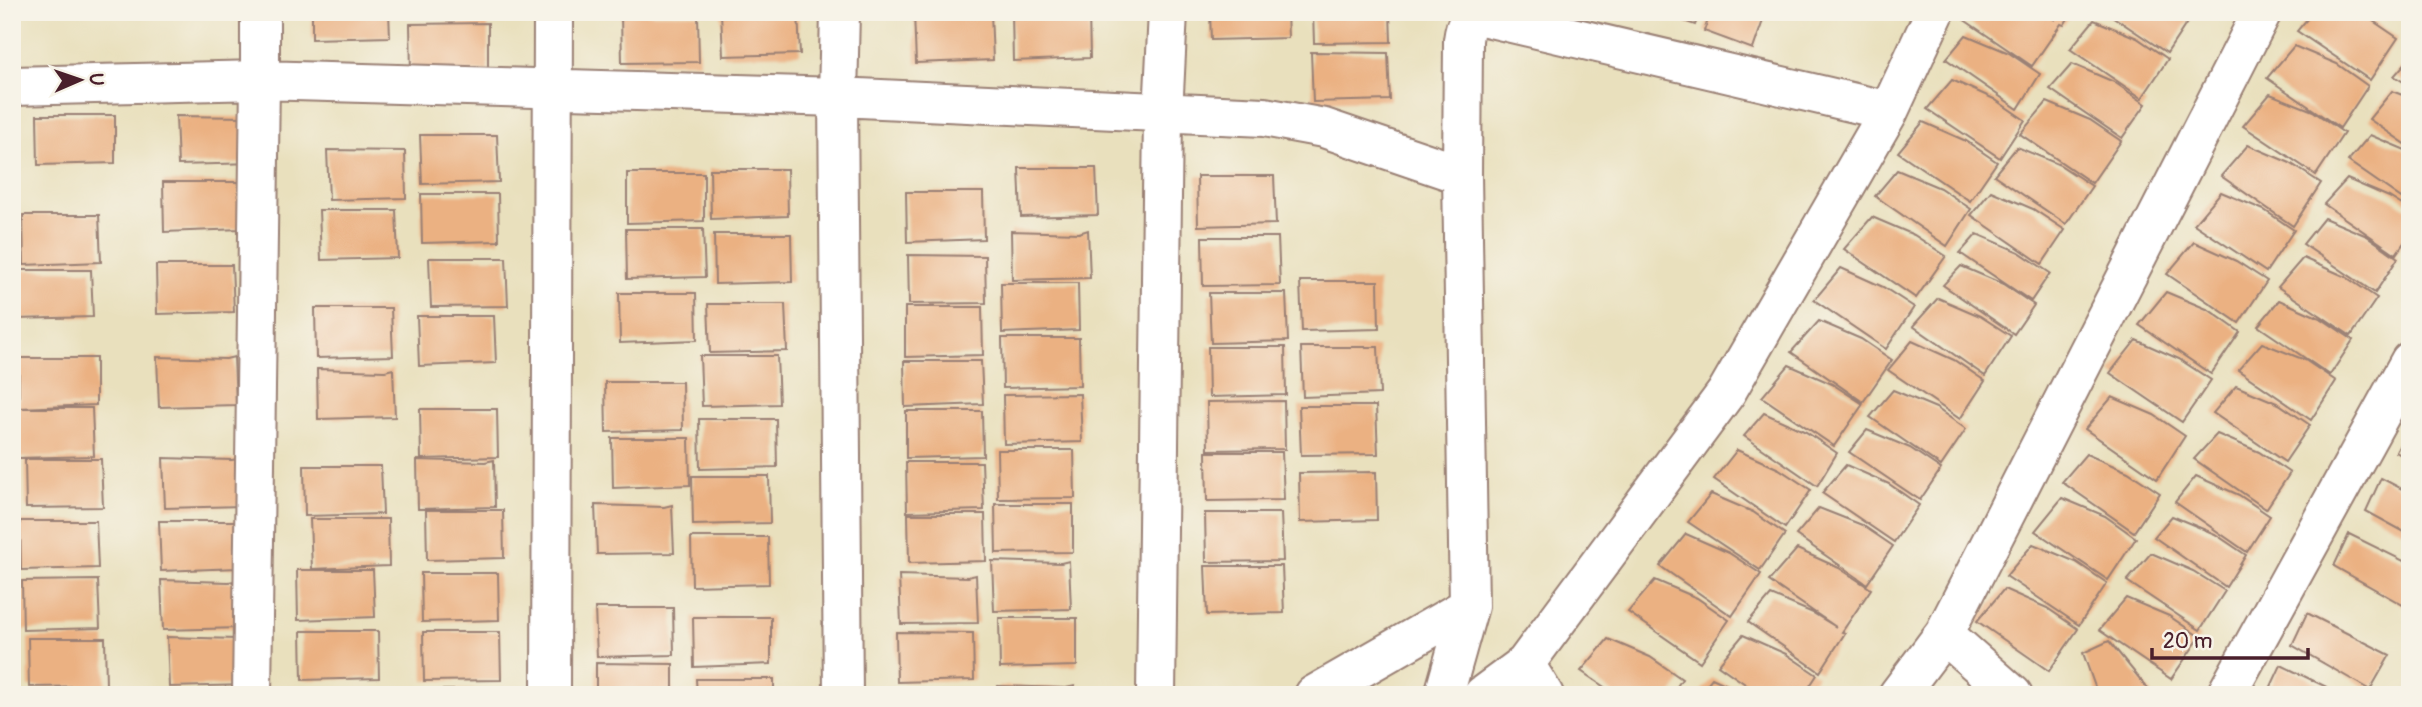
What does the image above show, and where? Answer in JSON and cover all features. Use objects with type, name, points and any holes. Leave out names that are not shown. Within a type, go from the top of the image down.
[{"type":"street","points":[[251,695],[260,12]]},
{"type":"street","points":[[551,695],[552,12]]},
{"type":"street","points":[[839,12],[843,695]]},
{"type":"street","points":[[1156,695],[1163,114],[1168,12]]},
{"type":"street","points":[[1483,695],[1534,680],[1726,393],[1889,111],[1935,12]]},
{"type":"street","points":[[1898,695],[1944,634],[2262,12]]},
{"type":"street","points":[[1444,695],[1469,606],[1462,175],[1462,40],[1465,24],[1472,18],[1482,16],[1889,111]]},
{"type":"street","points":[[12,86],[260,80],[838,97],[1264,117],[1324,128],[1462,175]]},
{"type":"street","points":[[2226,695],[2410,361]]},
{"type":"street","points":[[1314,695],[1469,606]]},
{"type":"street","points":[[1944,634],[2013,695]]},
{"type":"building","points":[[144,12],[222,12],[222,15],[145,17]]},
{"type":"building","points":[[312,12],[389,12],[390,37],[312,39]]},
{"type":"building","points":[[721,12],[798,12],[800,54],[723,56]]},
{"type":"building","points":[[1012,12],[1089,12],[1090,58],[1013,61]]},
{"type":"building","points":[[1210,12],[1287,12],[1288,38],[1211,40]]},
{"type":"building","points":[[1313,12],[1390,12],[1391,42],[1314,43]]},
{"type":"building","points":[[1659,12],[1700,12],[1695,25]]},
{"type":"building","points":[[1711,12],[1766,12],[1753,49],[1704,31]]},
{"type":"building","points":[[1963,12],[2043,12],[2055,20],[2045,12],[2072,12],[2032,66],[1960,17]]},
{"type":"building","points":[[2106,12],[2194,12],[2167,53]]},
{"type":"building","points":[[2313,12],[2356,12],[2398,38],[2370,80],[2297,31]]},
{"type":"building","points":[[914,13],[991,13],[993,60],[916,63]]},
{"type":"building","points":[[621,14],[698,14],[699,62],[622,63]]},
{"type":"building","points":[[2094,20],[2137,38],[2168,59],[2142,98],[2070,49]]},
{"type":"building","points":[[488,23],[488,71],[411,73],[410,24]]},
{"type":"building","points":[[1966,35],[2009,53],[2040,74],[2018,109],[1946,59]]},
{"type":"building","points":[[2294,46],[2337,64],[2368,86],[2340,128],[2267,78]]},
{"type":"building","points":[[1311,52],[1388,53],[1390,100],[1313,102]]},
{"type":"building","points":[[2410,58],[2410,86],[2394,76]]},
{"type":"building","points":[[2072,64],[2114,82],[2146,104],[2122,138],[2050,89]]},
{"type":"building","points":[[1952,80],[1994,99],[2025,120],[2000,158],[1927,109]]},
{"type":"building","points":[[2392,91],[2410,98],[2410,147],[2369,119]]},
{"type":"building","points":[[2270,94],[2313,111],[2344,133],[2316,175],[2243,126]]},
{"type":"building","points":[[2047,102],[2090,120],[2121,141],[2092,183],[2020,134]]},
{"type":"building","points":[[37,115],[115,115],[115,163],[38,165]]},
{"type":"building","points":[[176,116],[245,117],[255,163],[178,165]]},
{"type":"building","points":[[1923,122],[1966,141],[1997,162],[1970,201],[1898,152]]},
{"type":"building","points":[[420,135],[497,135],[499,182],[422,184]]},
{"type":"building","points":[[2370,135],[2410,152],[2410,204],[2348,161]]},
{"type":"building","points":[[2248,145],[2290,163],[2321,183],[2293,226],[2221,176]]},
{"type":"building","points":[[2017,147],[2060,165],[2092,186],[2066,224],[1994,175]]},
{"type":"building","points":[[327,150],[405,151],[406,198],[329,200]]},
{"type":"building","points":[[1019,168],[1096,168],[1098,215],[1021,217]]},
{"type":"building","points":[[710,169],[787,169],[788,216],[711,219]]},
{"type":"building","points":[[1897,170],[1940,188],[1971,209],[1947,246],[1875,196]]},
{"type":"building","points":[[627,173],[704,173],[704,221],[627,223]]},
{"type":"building","points":[[1197,176],[1274,176],[1276,224],[1198,226]]},
{"type":"building","points":[[2347,179],[2389,197],[2410,210],[2410,234],[2396,254],[2324,204]]},
{"type":"building","points":[[163,182],[239,182],[241,229],[164,232]]},
{"type":"building","points":[[1991,191],[2033,209],[2065,230],[2042,264],[1971,215]]},
{"type":"building","points":[[906,192],[983,192],[984,239],[907,242]]},
{"type":"building","points":[[2221,192],[2264,210],[2294,230],[2266,272],[2194,224]]},
{"type":"building","points":[[421,194],[498,194],[499,241],[422,243]]},
{"type":"building","points":[[319,210],[396,210],[398,258],[321,260]]},
{"type":"building","points":[[23,215],[99,215],[101,262],[24,265]]},
{"type":"building","points":[[1872,217],[1914,235],[1946,256],[1916,298],[1844,249]]},
{"type":"building","points":[[2324,218],[2367,236],[2398,258],[2375,293],[2303,244]]},
{"type":"building","points":[[626,229],[703,229],[705,277],[627,279]]},
{"type":"building","points":[[1088,230],[1090,278],[1012,280],[1011,231],[1079,233]]},
{"type":"building","points":[[714,234],[791,234],[792,282],[715,284]]},
{"type":"building","points":[[1977,234],[2019,252],[2050,273],[2031,301],[1960,253]]},
{"type":"building","points":[[1202,237],[1278,237],[1280,285],[1203,286]]},
{"type":"building","points":[[2194,242],[2236,261],[2267,281],[2239,323],[2167,274]]},
{"type":"building","points":[[908,255],[985,256],[986,303],[909,304]]},
{"type":"building","points":[[429,258],[506,258],[508,306],[431,307]]},
{"type":"building","points":[[2303,258],[2346,277],[2377,298],[2351,336],[2278,287]]},
{"type":"building","points":[[156,265],[232,265],[234,312],[157,314]]},
{"type":"building","points":[[1961,266],[2003,284],[2034,305],[2014,334],[1943,285]]},
{"type":"building","points":[[1841,268],[1883,287],[1914,307],[1886,349],[1814,300]]},
{"type":"building","points":[[15,270],[91,270],[93,317],[15,319]]},
{"type":"building","points":[[1300,281],[1378,281],[1379,329],[1302,331]]},
{"type":"building","points":[[1001,283],[1078,283],[1079,330],[1002,333]]},
{"type":"building","points":[[2166,292],[2209,310],[2240,332],[2211,374],[2139,325]]},
{"type":"building","points":[[619,293],[696,293],[697,340],[620,343]]},
{"type":"building","points":[[1209,293],[1286,293],[1288,341],[1211,343]]},
{"type":"building","points":[[1938,298],[1980,316],[2011,336],[1985,376],[1913,326]]},
{"type":"building","points":[[2279,300],[2322,319],[2353,340],[2330,375],[2258,326]]},
{"type":"building","points":[[708,304],[785,304],[787,351],[710,353]]},
{"type":"building","points":[[905,307],[982,307],[983,355],[905,357]]},
{"type":"building","points":[[315,308],[391,308],[393,356],[316,358]]},
{"type":"building","points":[[417,316],[494,316],[496,363],[419,366]]},
{"type":"building","points":[[1819,321],[1861,339],[1892,360],[1863,402],[1791,352]]},
{"type":"building","points":[[1002,338],[1079,338],[1080,386],[1003,388]]},
{"type":"building","points":[[2136,340],[2179,359],[2211,380],[2182,422],[2110,373]]},
{"type":"building","points":[[1912,341],[1954,360],[1985,381],[1960,419],[1888,370]]},
{"type":"building","points":[[2262,343],[2305,360],[2336,381],[2311,420],[2238,370]]},
{"type":"building","points":[[1208,347],[1285,347],[1286,395],[1209,397]]},
{"type":"building","points":[[1301,347],[1378,347],[1380,394],[1303,397]]},
{"type":"building","points":[[700,356],[777,356],[779,404],[702,406]]},
{"type":"building","points":[[157,357],[234,357],[236,405],[159,407]]},
{"type":"building","points":[[19,358],[96,358],[96,405],[19,408]]},
{"type":"building","points":[[904,361],[981,361],[983,404],[905,407]]},
{"type":"building","points":[[1789,365],[1832,384],[1863,404],[1834,446],[1762,397]]},
{"type":"building","points":[[317,369],[393,369],[395,417],[318,419]]},
{"type":"building","points":[[605,382],[682,382],[683,430],[606,432]]},
{"type":"building","points":[[2236,386],[2279,404],[2310,425],[2285,462],[2213,413]]},
{"type":"building","points":[[1893,390],[1936,408],[1966,429],[1941,466],[1870,417]]},
{"type":"building","points":[[1080,394],[1082,442],[1004,444],[1003,395]]},
{"type":"building","points":[[2112,397],[2154,415],[2185,436],[2157,479],[2085,429]]},
{"type":"building","points":[[1284,401],[1285,449],[1208,450],[1207,402]]},
{"type":"building","points":[[1299,406],[1376,406],[1378,454],[1301,455]]},
{"type":"building","points":[[16,408],[92,408],[94,456],[17,458]]},
{"type":"building","points":[[420,409],[497,409],[498,457],[421,459]]},
{"type":"building","points":[[906,411],[982,411],[983,456],[906,458]]},
{"type":"building","points":[[1764,413],[1806,432],[1837,453],[1817,486],[1744,436]]},
{"type":"building","points":[[699,419],[776,419],[777,467],[700,469]]},
{"type":"building","points":[[2410,425],[2410,460],[2396,452]]},
{"type":"building","points":[[1867,430],[1910,448],[1941,469],[1920,500],[1849,452]]},
{"type":"building","points":[[2217,434],[2259,452],[2290,473],[2266,509],[2194,459]]},
{"type":"building","points":[[612,438],[689,438],[690,485],[613,488]]},
{"type":"building","points":[[997,450],[1074,450],[1075,498],[998,499]]},
{"type":"building","points":[[1737,450],[1779,469],[1811,490],[1785,528],[1714,479]]},
{"type":"building","points":[[1206,452],[1282,452],[1284,500],[1207,501]]},
{"type":"building","points":[[2086,454],[2128,472],[2160,493],[2134,532],[2062,482]]},
{"type":"building","points":[[163,458],[241,458],[242,506],[165,508]]},
{"type":"building","points":[[25,459],[101,459],[103,507],[26,508]]},
{"type":"building","points":[[417,460],[494,460],[495,507],[418,509]]},
{"type":"building","points":[[906,462],[982,462],[984,510],[907,512]]},
{"type":"building","points":[[1846,465],[1889,484],[1919,505],[1894,542],[1822,493]]},
{"type":"building","points":[[304,466],[381,466],[383,514],[305,516]]},
{"type":"building","points":[[1376,472],[1377,520],[1300,522],[1299,473]]},
{"type":"building","points":[[692,476],[769,476],[770,523],[693,525]]},
{"type":"building","points":[[2196,476],[2239,495],[2270,516],[2247,552],[2175,502]]},
{"type":"building","points":[[2381,478],[2410,493],[2410,535],[2366,511]]},
{"type":"building","points":[[1711,494],[1753,512],[1785,534],[1760,570],[1688,522]]},
{"type":"building","points":[[2062,498],[2105,516],[2136,538],[2108,580],[2035,531]]},
{"type":"building","points":[[995,504],[1073,504],[1073,552],[996,553]]},
{"type":"building","points":[[595,505],[672,505],[674,553],[597,554]]},
{"type":"building","points":[[1819,508],[1862,525],[1893,546],[1867,584],[1796,535]]},
{"type":"building","points":[[426,510],[503,510],[504,558],[427,560]]},
{"type":"building","points":[[1205,513],[1281,513],[1283,561],[1206,562]]},
{"type":"building","points":[[908,514],[985,514],[986,561],[909,563]]},
{"type":"building","points":[[2172,516],[2215,534],[2246,555],[2226,587],[2154,537]]},
{"type":"building","points":[[310,519],[388,519],[389,566],[312,569]]},
{"type":"building","points":[[20,521],[96,521],[98,568],[21,570]]},
{"type":"building","points":[[159,521],[236,521],[238,568],[161,571]]},
{"type":"building","points":[[1686,534],[1729,553],[1761,574],[1732,616],[1660,566]]},
{"type":"building","points":[[2349,534],[2410,564],[2410,609],[2334,566]]},
{"type":"building","points":[[691,537],[768,537],[769,584],[692,586]]},
{"type":"building","points":[[2033,544],[2076,562],[2107,583],[2079,625],[2006,576]]},
{"type":"building","points":[[1797,549],[1839,568],[1871,589],[1842,632],[1845,633],[1820,672],[1748,622],[1771,595],[1813,613],[1836,627],[1769,581]]},
{"type":"building","points":[[2151,553],[2193,571],[2225,591],[2200,630],[2127,581]]},
{"type":"building","points":[[992,561],[1069,561],[1071,609],[994,611]]},
{"type":"building","points":[[1205,566],[1282,566],[1284,613],[1207,615]]},
{"type":"building","points":[[297,570],[373,570],[375,617],[298,620]]},
{"type":"building","points":[[421,573],[498,573],[499,620],[422,622]]},
{"type":"building","points":[[899,575],[976,575],[978,623],[901,624]]},
{"type":"building","points":[[98,580],[100,628],[23,630],[22,581]]},
{"type":"building","points":[[161,580],[238,580],[240,628],[163,630]]},
{"type":"building","points":[[1655,580],[1697,598],[1729,620],[1700,662],[1628,612]]},
{"type":"building","points":[[2004,589],[2047,608],[2078,629],[2049,671],[1977,621]]},
{"type":"building","points":[[2126,598],[2169,616],[2200,637],[2171,679],[2099,630]]},
{"type":"building","points":[[595,608],[673,608],[674,655],[597,657]]},
{"type":"building","points":[[2307,613],[2390,655],[2370,690],[2292,645]]},
{"type":"building","points":[[693,617],[771,617],[771,664],[694,667]]},
{"type":"building","points":[[999,618],[1077,618],[1077,666],[1000,668]]},
{"type":"building","points":[[301,631],[378,631],[379,678],[302,680]]},
{"type":"building","points":[[423,632],[500,632],[501,680],[424,681]]},
{"type":"building","points":[[896,632],[973,633],[974,680],[897,682]]},
{"type":"building","points":[[1743,635],[1786,654],[1817,675],[1804,695],[1761,695],[1718,665]]},
{"type":"building","points":[[167,637],[236,639],[246,685],[169,687]]},
{"type":"building","points":[[28,638],[105,638],[106,686],[29,687]]},
{"type":"building","points":[[1608,639],[1650,657],[1682,679],[1671,695],[1616,695],[1581,671]]},
{"type":"building","points":[[2109,641],[2153,695],[2098,695],[2083,653]]},
{"type":"building","points":[[596,663],[673,664],[673,695],[596,695]]},
{"type":"building","points":[[2281,665],[2343,695],[2267,695]]},
{"type":"building","points":[[1712,678],[1749,695],[1698,695]]},
{"type":"building","points":[[696,679],[774,679],[774,695],[697,695]]},
{"type":"building","points":[[998,686],[1075,686],[1076,695],[999,695]]},
{"type":"building","points":[[429,690],[507,690],[507,695],[430,695]]},
{"type":"building","points":[[301,692],[347,692],[347,695],[301,695]]}]
